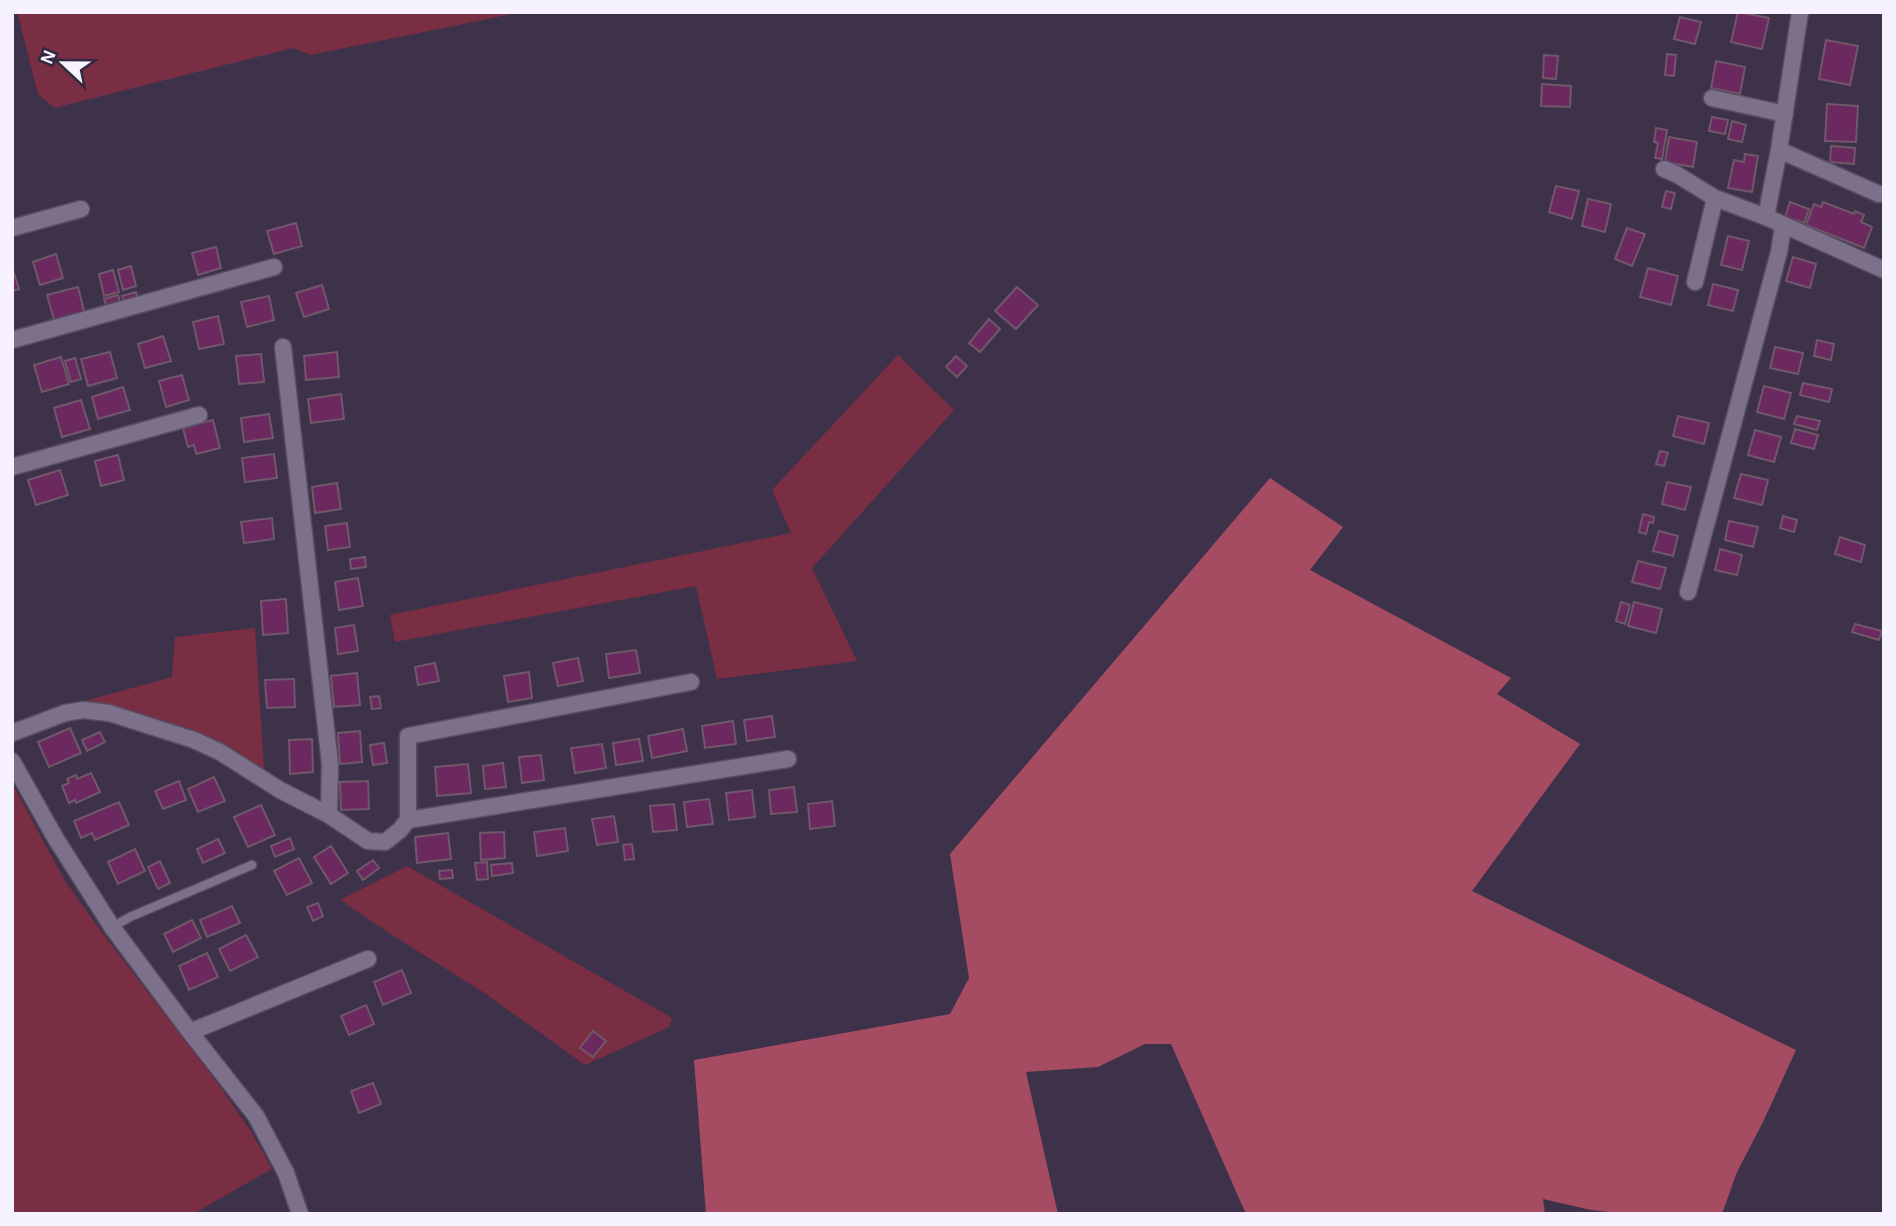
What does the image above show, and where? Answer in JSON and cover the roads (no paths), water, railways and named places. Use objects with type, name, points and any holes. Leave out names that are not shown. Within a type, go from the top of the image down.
[{"type":"street","points":[[1766,218],[1800,12]]},
{"type":"street","points":[[1712,98],[1785,114]]},
{"type":"street","points":[[1779,150],[1879,194]]},
{"type":"street","points":[[1664,169],[1715,198],[1884,270]]},
{"type":"street","points":[[1695,282],[1715,198]]},
{"type":"street","points":[[12,228],[81,209]]},
{"type":"street","points":[[1688,593],[1779,252],[1783,226]]},
{"type":"street","points":[[12,340],[274,267]]},
{"type":"street","points":[[283,347],[330,764],[329,816]]},
{"type":"street","points":[[12,467],[199,415]]},
{"type":"street","points":[[12,733],[65,713],[83,710],[109,713],[194,740],[220,752],[368,841],[385,842],[408,820],[408,736],[691,682]]},
{"type":"street","points":[[408,820],[788,759]]},
{"type":"street","points":[[12,761],[56,839],[112,927],[256,1116],[286,1172],[300,1214]]},
{"type":"street","points":[[190,1032],[368,959]]},
{"type":"lane","points":[[112,927],[252,865]]}]
